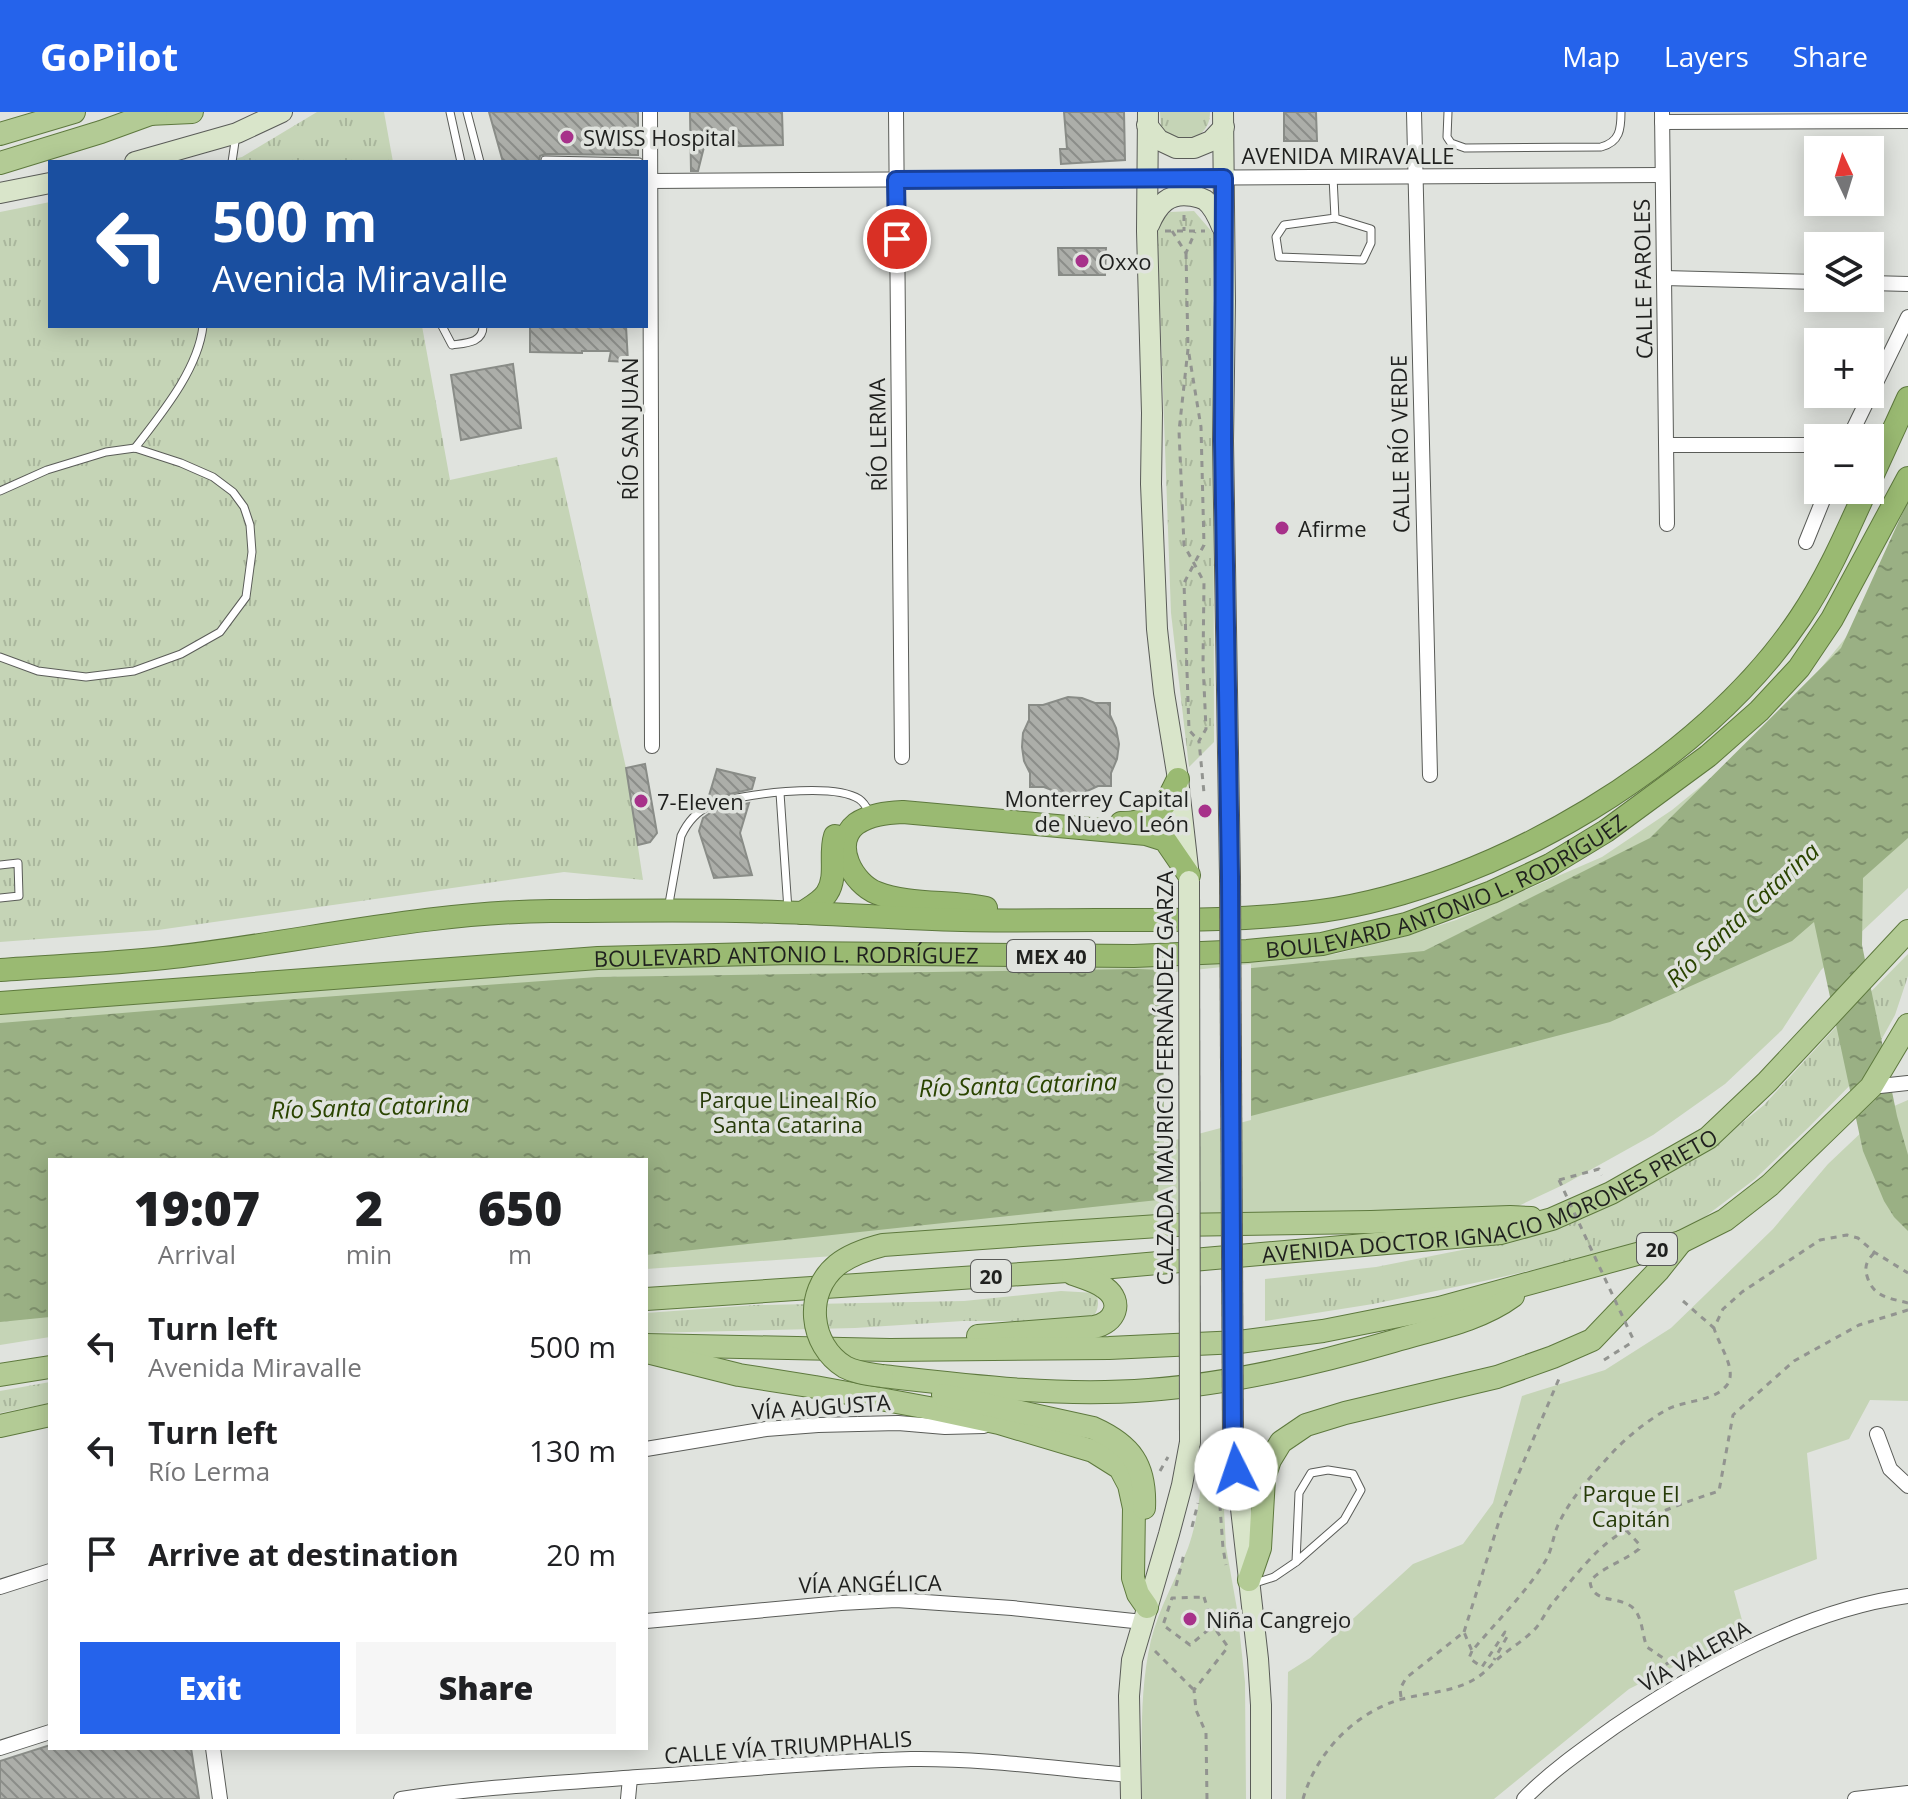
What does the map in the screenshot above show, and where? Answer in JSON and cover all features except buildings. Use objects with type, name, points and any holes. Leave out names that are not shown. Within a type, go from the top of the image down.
[{"type":"highway","points":[[1884,450],[1908,398]]},
{"type":"highway","name":"BOULEVARD ANTONIO L. RODRÍGUEZ","points":[[0,1003],[598,958],[793,953],[1134,956],[1247,951],[1322,944],[1406,924],[1492,892],[1550,865],[1654,797],[1729,738],[1799,668],[1832,619],[1908,478]]},
{"type":"highway","name":"BOULEVARD ANTONIO L. RODRÍGUEZ","points":[[0,970],[163,958],[415,921],[544,911],[795,913],[960,920],[1210,918],[1324,911],[1379,899],[1440,881],[1546,834],[1590,810],[1663,760],[1740,691],[1771,658],[1827,575],[1860,504]]},
{"type":"highway","points":[[1042,920],[977,906],[894,898],[874,892],[858,880],[851,869],[845,844],[851,829],[875,802],[900,800],[1093,822],[1139,822],[1162,808],[1178,779]]},
{"type":"highway","points":[[795,913],[826,894],[832,880],[832,851],[837,832],[847,816],[868,810],[1146,834],[1165,840],[1189,878]]},
{"type":"main road","points":[[0,134],[74,112]]},
{"type":"main road","points":[[0,163],[153,113],[192,112]]},
{"type":"main road","points":[[142,160],[237,133],[282,112]]},
{"type":"main road","points":[[1148,118],[1159,140],[1176,148],[1194,148],[1211,141],[1224,119]]},
{"type":"main road","name":"CALZADA MAURICIO FERNÁNDEZ GARZA","points":[[1131,1799],[1132,1660],[1178,1497],[1190,1442],[1189,878],[1157,629],[1151,484],[1155,230],[1147,178],[1148,118]]},
{"type":"main road","points":[[1224,119],[1224,178],[1219,230],[1230,877],[1233,1438],[1261,1705],[1261,1799]]},
{"type":"main road","points":[[0,193],[48,183]]},
{"type":"main road","points":[[1155,230],[1157,210],[1163,202],[1181,194],[1206,201],[1212,208],[1219,230]]},
{"type":"main road","name":"AVENIDA DOCTOR IGNACIO MORONES PRIETO","points":[[648,1299],[1067,1271],[1501,1233],[1552,1219],[1611,1193],[1708,1138],[1767,1082],[1908,931]]},
{"type":"main road","name":"20","points":[[648,1345],[890,1350],[1109,1348],[1239,1342],[1323,1331],[1425,1311],[1681,1242],[1725,1220],[1770,1185],[1871,1087],[1908,1025]]},
{"type":"main road","points":[[1531,1283],[1484,1313],[1299,1367],[1211,1383],[1122,1391],[989,1387],[858,1372],[847,1368],[829,1354],[815,1324],[814,1305],[820,1286],[834,1267],[865,1249],[883,1245],[1188,1225],[1510,1217],[1552,1219]]},
{"type":"main road","points":[[1250,1582],[1260,1548],[1264,1478],[1281,1442],[1306,1425],[1497,1377],[1592,1340],[1658,1271],[1681,1242]]},
{"type":"main road","points":[[890,1350],[959,1337],[1094,1327],[1109,1321],[1115,1310],[1114,1298],[1108,1290],[1067,1271]]},
{"type":"main road","points":[[648,1352],[739,1375],[999,1423],[1093,1451],[1120,1468],[1132,1493],[1133,1578],[1145,1615]]},
{"type":"main road","points":[[0,1375],[48,1367]]},
{"type":"main road","points":[[882,1376],[912,1390],[1093,1428],[1111,1436],[1136,1460],[1142,1474],[1145,1490],[1143,1524],[1134,1556]]},
{"type":"main road","points":[[0,1426],[48,1415]]},
{"type":"street","name":"RÍO SAN JUAN","points":[[645,160],[650,112]]},
{"type":"street","name":"RÍO LERMA","points":[[896,112],[902,757]]},
{"type":"street","name":"CALLE RÍO VERDE","points":[[1414,112],[1430,775]]},
{"type":"street","points":[[1662,117],[1908,121]]},
{"type":"street","name":"CALLE FAROLES","points":[[1662,117],[1667,524]]},
{"type":"street","name":"AVENIDA MIRAVALLE","points":[[648,191],[896,180],[1662,175]]},
{"type":"street","name":"RÍO SAN JUAN","points":[[648,191],[652,746]]},
{"type":"street","points":[[1664,278],[1804,282]]},
{"type":"street","points":[[1884,283],[1908,284]]},
{"type":"street","points":[[1856,424],[1908,317]]},
{"type":"street","points":[[1667,445],[1804,445]]},
{"type":"street","points":[[1806,542],[1821,504]]},
{"type":"street","points":[[1871,1087],[1908,1083]]},
{"type":"street","name":"VÍA AUGUSTA","points":[[648,1449],[766,1429],[818,1425],[898,1423],[967,1427],[999,1423]]},
{"type":"street","points":[[1877,1434],[1890,1469],[1908,1486]]},
{"type":"street","points":[[0,1587],[48,1572]]},
{"type":"street","name":"VÍA VALERIA","points":[[1524,1799],[1594,1741],[1643,1707],[1745,1649],[1848,1608],[1908,1596]]},
{"type":"street","name":"VÍA ANGÉLICA","points":[[648,1621],[896,1600],[1145,1615]]},
{"type":"street","points":[[0,1748],[48,1733]]},
{"type":"street","points":[[213,1750],[220,1799]]},
{"type":"street","name":"CALLE VÍA TRIUMPHALIS","points":[[401,1799],[630,1778],[912,1759],[966,1760],[1130,1775]]},
{"type":"street","points":[[628,1799],[630,1778]]},
{"type":"street","points":[[1855,1799],[1908,1793]]},
{"type":"lane","points":[[450,112],[461,160]]},
{"type":"lane","points":[[467,112],[479,160]]},
{"type":"lane","points":[[1448,112],[1447,137],[1451,143],[1465,148],[1601,147],[1616,139],[1621,128],[1621,112]]},
{"type":"lane","points":[[232,160],[237,133]]},
{"type":"lane","points":[[1333,177],[1335,218]]},
{"type":"lane","points":[[1335,218],[1371,229],[1371,243],[1363,260],[1279,257],[1276,237],[1284,225],[1335,218]]},
{"type":"lane","points":[[135,448],[166,407],[194,359],[202,328]]},
{"type":"lane","points":[[443,328],[452,345],[480,338],[483,328]]},
{"type":"lane","points":[[0,491],[47,470],[106,452],[135,448],[213,477],[233,492],[244,507],[250,525],[252,552],[246,597],[220,632],[181,654],[134,671],[86,677],[38,671],[0,657]]},
{"type":"lane","points":[[668,911],[681,836],[686,825],[708,806],[733,799],[780,793],[831,791],[858,799],[868,810]]},
{"type":"lane","points":[[780,793],[795,913]]},
{"type":"lane","points":[[0,865],[18,863],[19,896],[0,898]]},
{"type":"lane","points":[[1250,1582],[1274,1577],[1296,1562],[1344,1520],[1361,1490],[1353,1474],[1328,1470],[1311,1473],[1299,1493],[1296,1562]]},
{"type":"path","points":[[1184,203],[1184,231]]},
{"type":"path","points":[[1155,230],[1219,230]]},
{"type":"path","points":[[1172,231],[1186,253]]},
{"type":"path","points":[[1195,231],[1186,253],[1188,349],[1179,431],[1184,545],[1204,582],[1206,729],[1199,741],[1204,793]]},
{"type":"path","points":[[1188,349],[1201,427],[1204,545],[1184,583],[1184,597],[1189,730],[1199,741]]},
{"type":"path","points":[[1189,742],[1205,740]]},
{"type":"path","points":[[1599,1169],[1559,1180],[1634,1341],[1604,1360]]},
{"type":"path","points":[[1714,1328],[1723,1309],[1742,1292],[1820,1240],[1847,1235],[1858,1238],[1908,1273]]},
{"type":"path","points":[[1874,1252],[1867,1260],[1865,1269],[1870,1287],[1883,1297],[1908,1303]]},
{"type":"path","points":[[1475,1678],[1492,1663],[1508,1635],[1505,1632],[1482,1667],[1469,1658],[1472,1651],[1548,1557],[1556,1529],[1572,1499],[1636,1431],[1667,1409],[1715,1394],[1726,1386],[1731,1377],[1731,1369],[1714,1328],[1683,1301]]},
{"type":"path","points":[[1303,1799],[1312,1773],[1330,1748],[1367,1714],[1387,1704],[1456,1687],[1475,1678],[1535,1629],[1600,1548],[1626,1530],[1667,1509],[1719,1491],[1733,1415],[1794,1361],[1859,1325],[1908,1310]]},
{"type":"path","points":[[1401,1697],[1400,1689],[1406,1678],[1464,1632],[1501,1515],[1563,1368]]},
{"type":"path","points":[[1626,1530],[1639,1544],[1639,1549],[1628,1558],[1604,1568],[1590,1581],[1591,1589],[1595,1595],[1621,1601],[1634,1609],[1647,1647],[1668,1665]]},
{"type":"path","points":[[1194,1690],[1228,1647],[1213,1626],[1204,1597],[1172,1598],[1163,1625],[1190,1645],[1213,1626]]},
{"type":"path","points":[[1464,1632],[1472,1651]]},
{"type":"path","points":[[1155,1653],[1194,1690],[1196,1710],[1206,1733],[1207,1799]]},
{"type":"green space","points":[[317,112],[384,112],[393,160],[229,160],[242,157]]},
{"type":"green space","points":[[1160,112],[1210,112],[1205,129],[1181,144],[1161,130]]},
{"type":"green space","points":[[48,202],[48,328],[422,328],[450,480],[557,457],[626,768],[643,880],[564,872],[158,930],[0,942],[0,212]]},
{"type":"green space","points":[[1194,211],[1213,233],[1214,742],[1189,767],[1171,613],[1157,226],[1170,212]]},
{"type":"green space","name":"Río Santa Catarina","points":[[1908,524],[1908,888],[1821,970],[1782,1030],[1725,1084],[1653,1135],[1565,1184],[1512,1209],[648,1269],[648,1158],[48,1158],[48,1337],[0,1345],[0,1014],[239,993],[670,965],[1253,962],[1335,954],[1456,920],[1602,857],[1672,810],[1771,729],[1852,630]]},
{"type":"green space","points":[[1908,954],[1908,976],[1895,1015],[1864,1071],[1755,1179],[1690,1228],[1628,1248],[1484,1281],[1373,1304],[1265,1321],[1265,1279],[1376,1267],[1487,1245],[1711,1148],[1764,1105]]},
{"type":"green space","name":"Parque El Capitán","points":[[1908,1100],[1908,1401],[1870,1400],[1849,1439],[1807,1453],[1817,1559],[1734,1591],[1745,1631],[1629,1689],[1494,1799],[1286,1799],[1288,1672],[1310,1658],[1413,1564],[1463,1544],[1493,1503],[1522,1396],[1605,1370],[1671,1328],[1773,1229],[1828,1164],[1885,1110]]},
{"type":"green space","points":[[1061,1291],[1096,1293],[1098,1308],[1090,1321],[963,1321],[855,1328],[648,1333],[648,1313],[756,1305],[964,1301]]},
{"type":"green space","points":[[48,1382],[48,1403],[0,1413],[0,1391]]},
{"type":"green space","points":[[1204,1452],[1221,1452],[1226,1547],[1245,1682],[1246,1799],[1142,1799],[1142,1719],[1147,1660],[1158,1616],[1192,1536]]},
{"type":"water","name":"Río Santa Catarina","points":[[1908,501],[1908,838],[1863,878],[1862,945],[1897,1116],[1908,1155],[1908,1231],[1884,1201],[1863,1151],[1814,922],[1792,941],[1610,1022],[1159,1140],[1158,1200],[648,1255],[648,1158],[48,1158],[48,1317],[0,1322],[0,1023],[597,977],[1138,969],[1162,970],[1162,977],[1424,951],[1650,838],[1841,648]]},
{"type":"pier","points":[[1251,964],[1251,1120],[1164,1143],[1163,966],[1165,973]]},
{"type":"place","name":"SWISS Hospital","points":[[567,137]]},
{"type":"place","name":"Oxxo","points":[[1082,261]]},
{"type":"place","name":"Afirme","points":[[1282,528]]},
{"type":"place","name":"7-Eleven","points":[[641,801]]},
{"type":"place","name":"Monterrey Capital de Nuevo León","points":[[1205,811]]},
{"type":"place","name":"Niña Cangrejo","points":[[1190,1619]]},
{"type":"route","points":[[897,239],[896,180],[1224,178],[1223,441],[1230,877],[1233,1438],[1236,1469]]},
{"type":"park label","name":"Parque Lineal Río Santa Catarina","points":[[788,1112]]}]
